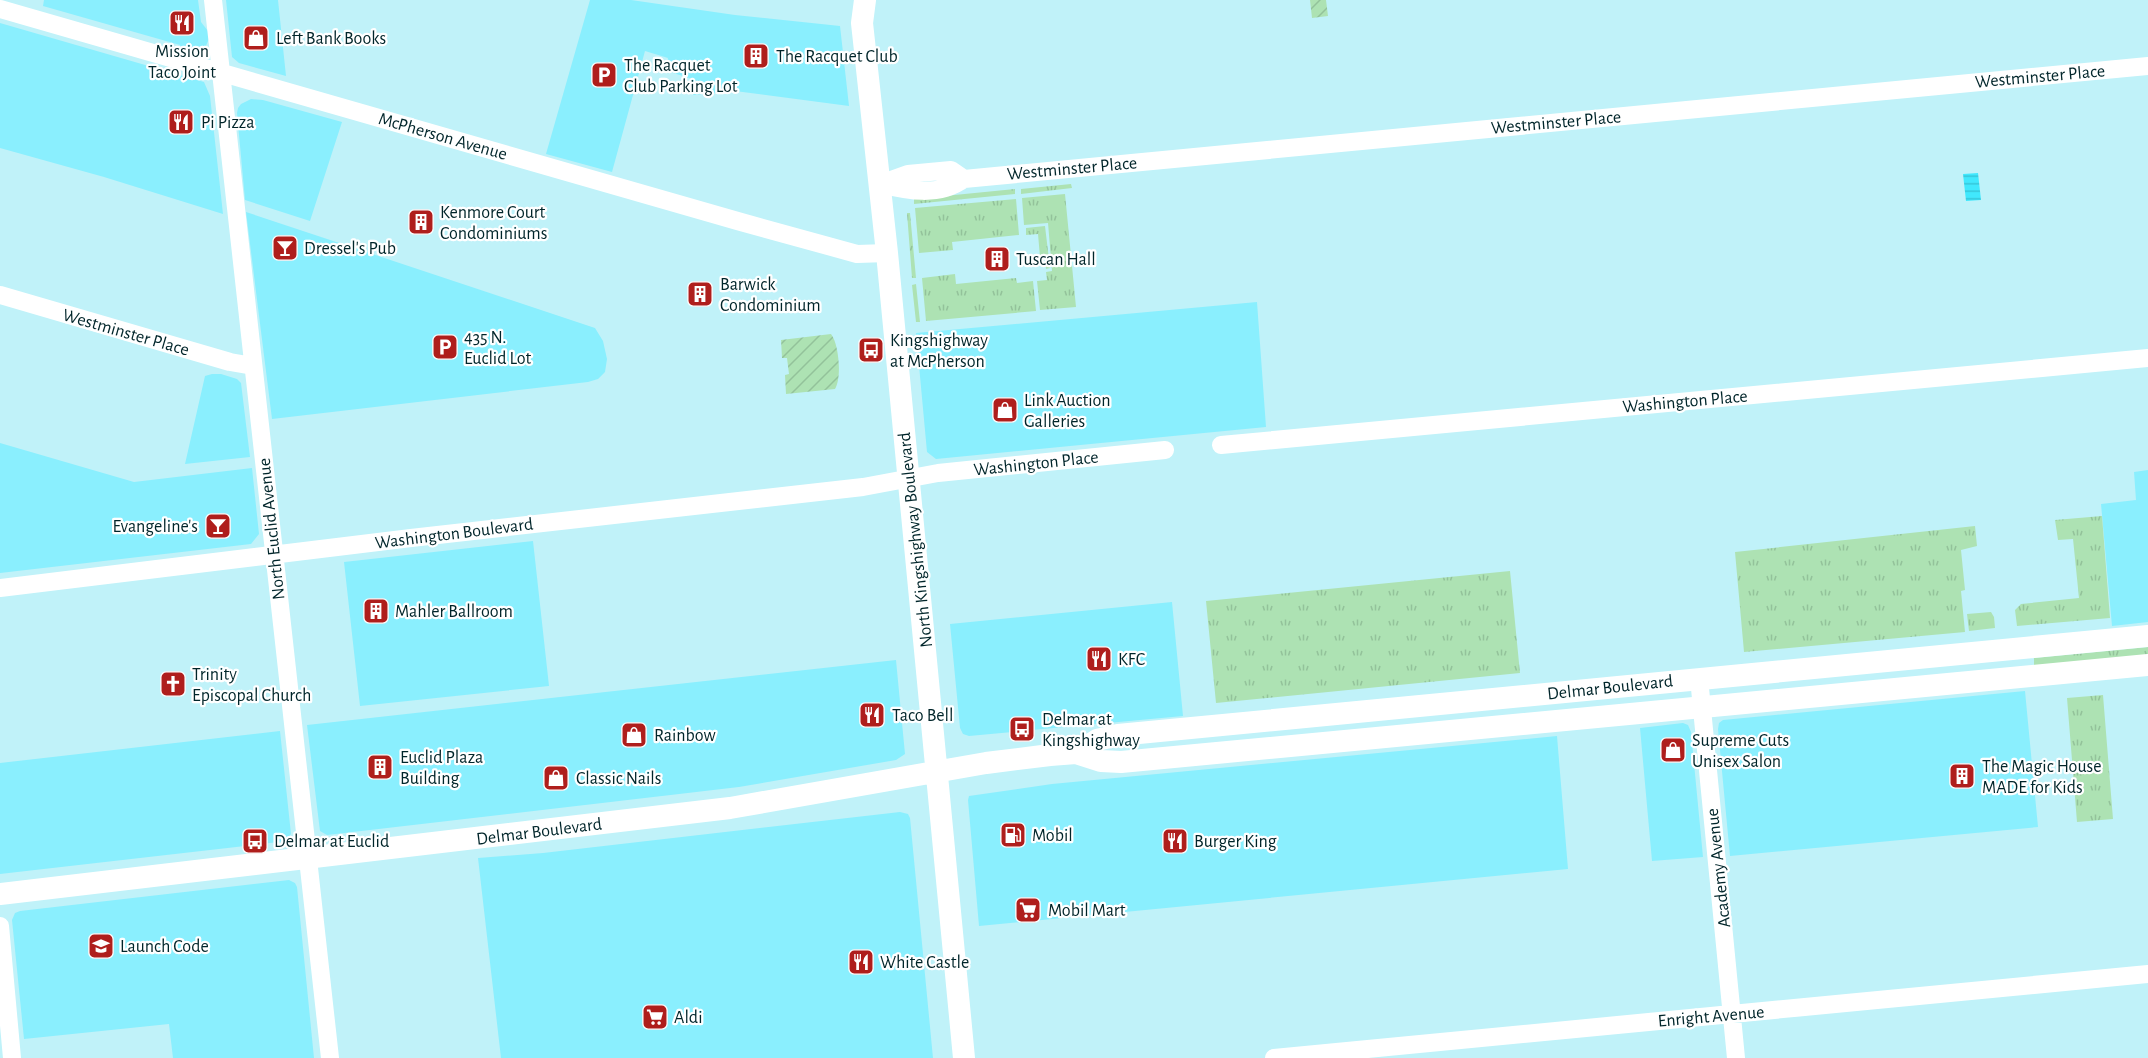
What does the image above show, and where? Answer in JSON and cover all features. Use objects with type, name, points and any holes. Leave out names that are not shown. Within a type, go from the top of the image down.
[{"type":"main road","name":"North Kingshighway Boulevard","points":[[854,0],[862,22],[880,184],[964,1058]]},
{"type":"main road","name":"North Kingshighway Boulevard","points":[[862,22],[865,0]]},
{"type":"main road","name":"Delmar Boulevard","points":[[1076,753],[1097,741],[1118,735],[2148,636]]},
{"type":"main road","name":"Delmar Boulevard","points":[[0,894],[730,808],[1030,757],[1076,753],[1101,761],[1121,762],[2148,665]]},
{"type":"street","name":"North Euclid Avenue","points":[[213,0],[330,1058]]},
{"type":"street","name":"McPherson Avenue","points":[[0,9],[857,254],[887,253]]},
{"type":"street","name":"Westminster Place","points":[[880,184],[910,192],[953,187],[964,179],[2148,66]]},
{"type":"street","name":"Westminster Place","points":[[0,295],[230,362],[254,366]]},
{"type":"street","name":"Washington Place","points":[[1221,445],[2148,358]]},
{"type":"street","name":"Washington Place","points":[[908,478],[1165,450]]},
{"type":"street","name":"Washington Boulevard","points":[[0,588],[411,538],[863,488],[908,478]]},
{"type":"street","name":"Academy Avenue","points":[[1699,678],[1736,1058]]},
{"type":"street","points":[[0,926],[12,1058]]},
{"type":"street","name":"Enright Avenue","points":[[1274,1058],[2148,974]]},
{"type":"shaded area","points":[[44,0],[198,0],[201,22],[208,31],[209,39],[204,50],[191,53],[181,50],[180,45],[43,6]]},
{"type":"shaded area","points":[[226,0],[278,0],[286,76],[239,63],[232,57]]},
{"type":"shaded area","points":[[590,0],[631,0],[735,15],[840,26],[849,106],[735,91],[693,95],[692,79],[664,70],[668,58],[645,51],[612,172],[546,154]]},
{"type":"shaded area","points":[[0,23],[204,82],[210,96],[223,214],[0,148]]},
{"type":"shaded area","points":[[251,99],[263,100],[342,122],[310,221],[245,200],[237,113],[241,104]]},
{"type":"shaded area","points":[[1978,173],[1981,200],[1966,201],[1963,174]]},
{"type":"shaded area","points":[[246,212],[595,328],[603,341],[607,359],[605,372],[598,379],[588,382],[272,419]]},
{"type":"shaded area","points":[[1257,302],[1266,427],[936,459],[927,452],[916,333]]},
{"type":"shaded area","points":[[221,374],[237,379],[241,383],[250,457],[185,464],[205,376]]},
{"type":"shaded area","points":[[0,443],[134,482],[252,468],[259,534],[251,544],[0,573]]},
{"type":"shaded area","points":[[2148,470],[2148,622],[2112,626],[2101,504],[2136,500],[2134,472]]},
{"type":"shaded area","points":[[533,541],[549,686],[360,706],[344,562]]},
{"type":"shaded area","points":[[1172,602],[1183,716],[969,736],[963,734],[960,728],[950,624]]},
{"type":"shaded area","points":[[896,660],[905,754],[896,760],[739,787],[327,835],[320,831],[307,725]]},
{"type":"shaded area","points":[[2025,691],[2038,827],[1730,856],[1718,729],[1719,723],[1723,720]]},
{"type":"shaded area","points":[[1683,723],[1688,725],[1691,732],[1703,857],[1652,861],[1640,728]]},
{"type":"shaded area","points":[[280,731],[291,834],[287,839],[279,842],[0,874],[0,763]]},
{"type":"shaded area","points":[[1557,736],[1568,869],[979,926],[969,796],[1052,784]]},
{"type":"shaded area","points":[[900,812],[908,814],[910,818],[933,1058],[501,1058],[478,858],[543,853]]},
{"type":"shaded area","points":[[289,880],[297,887],[314,1058],[173,1058],[169,1024],[24,1039],[12,920],[15,913]]},
{"type":"green space","points":[[1310,0],[1326,0],[1328,16],[1312,18]]},
{"type":"green space","points":[[1071,184],[1072,188],[1021,194],[1021,189]]},
{"type":"green space","points":[[1015,189],[1015,194],[914,204],[914,199]]},
{"type":"green space","points":[[1065,194],[1076,307],[1040,310],[1037,281],[1047,280],[1046,272],[1052,271],[1048,223],[1024,225],[1022,198]]},
{"type":"green space","points":[[1016,199],[1019,235],[952,242],[953,250],[919,253],[915,208]]},
{"type":"green space","points":[[907,213],[910,213],[916,278],[912,278]]},
{"type":"green space","points":[[1045,226],[1050,268],[1046,269],[1045,257],[1040,257],[1038,234],[1026,235],[1026,228]]},
{"type":"green space","points":[[955,274],[956,284],[1016,278],[1017,283],[1033,281],[1036,311],[926,321],[922,278]]},
{"type":"green space","points":[[916,284],[920,322],[916,322],[912,285]]},
{"type":"green space","points":[[831,334],[839,361],[835,389],[786,394],[785,375],[789,374],[787,358],[782,358],[781,340]]},
{"type":"green space","points":[[2102,516],[2110,618],[2017,626],[2015,610],[2021,604],[2079,598],[2073,539],[2058,540],[2055,520]]},
{"type":"green space","points":[[1975,526],[1977,546],[1961,550],[1965,590],[1961,591],[1965,632],[1744,652],[1735,552]]},
{"type":"green space","points":[[1510,571],[1520,673],[1216,703],[1206,601]]},
{"type":"green space","points":[[1991,612],[1995,628],[1969,631],[1967,614]]},
{"type":"green space","points":[[2148,647],[2148,656],[2034,666],[2034,658]]},
{"type":"green space","points":[[2103,695],[2113,819],[2077,822],[2067,698]]},
{"type":"place","name":"Mission Taco Joint","points":[[182,23]]},
{"type":"place","name":"Left Bank Books","points":[[256,38]]},
{"type":"place","name":"The Racquet Club","points":[[756,56]]},
{"type":"place","name":"The Racquet Club Parking Lot","points":[[604,75]]},
{"type":"place","name":"Pi Pizza","points":[[181,122]]},
{"type":"place","name":"Kenmore Court Condominiums","points":[[421,222]]},
{"type":"place","name":"Dressel's Pub","points":[[285,248]]},
{"type":"place","name":"Tuscan Hall","points":[[997,259]]},
{"type":"place","name":"Barwick Condominium","points":[[700,294]]},
{"type":"place","name":"435 N. Euclid Lot","points":[[445,347]]},
{"type":"place","name":"Kingshighway at McPherson","points":[[871,350]]},
{"type":"place","name":"Link Auction Galleries","points":[[1005,410]]},
{"type":"place","name":"Evangeline's","points":[[218,526]]},
{"type":"place","name":"Mahler Ballroom","points":[[376,611]]},
{"type":"place","name":"KFC","points":[[1099,659]]},
{"type":"place","name":"Trinity Episcopal Church","points":[[173,684]]},
{"type":"place","name":"Taco Bell","points":[[872,715]]},
{"type":"place","name":"Delmar at Kingshighway","points":[[1022,729]]},
{"type":"place","name":"Rainbow","points":[[634,735]]},
{"type":"place","name":"Supreme Cuts Unisex Salon","points":[[1673,750]]},
{"type":"place","name":"Euclid Plaza Building","points":[[380,767]]},
{"type":"place","name":"The Magic House MADE for Kids","points":[[1962,776]]},
{"type":"place","name":"Classic Nails","points":[[556,778]]},
{"type":"place","name":"Mobil","points":[[1013,835]]},
{"type":"place","name":"Delmar at Euclid","points":[[255,841]]},
{"type":"place","name":"Burger King","points":[[1175,841]]},
{"type":"place","name":"Mobil Mart","points":[[1028,910]]},
{"type":"place","name":"Launch Code","points":[[101,946]]},
{"type":"place","name":"White Castle","points":[[861,962]]},
{"type":"place","name":"Aldi","points":[[655,1017]]}]
